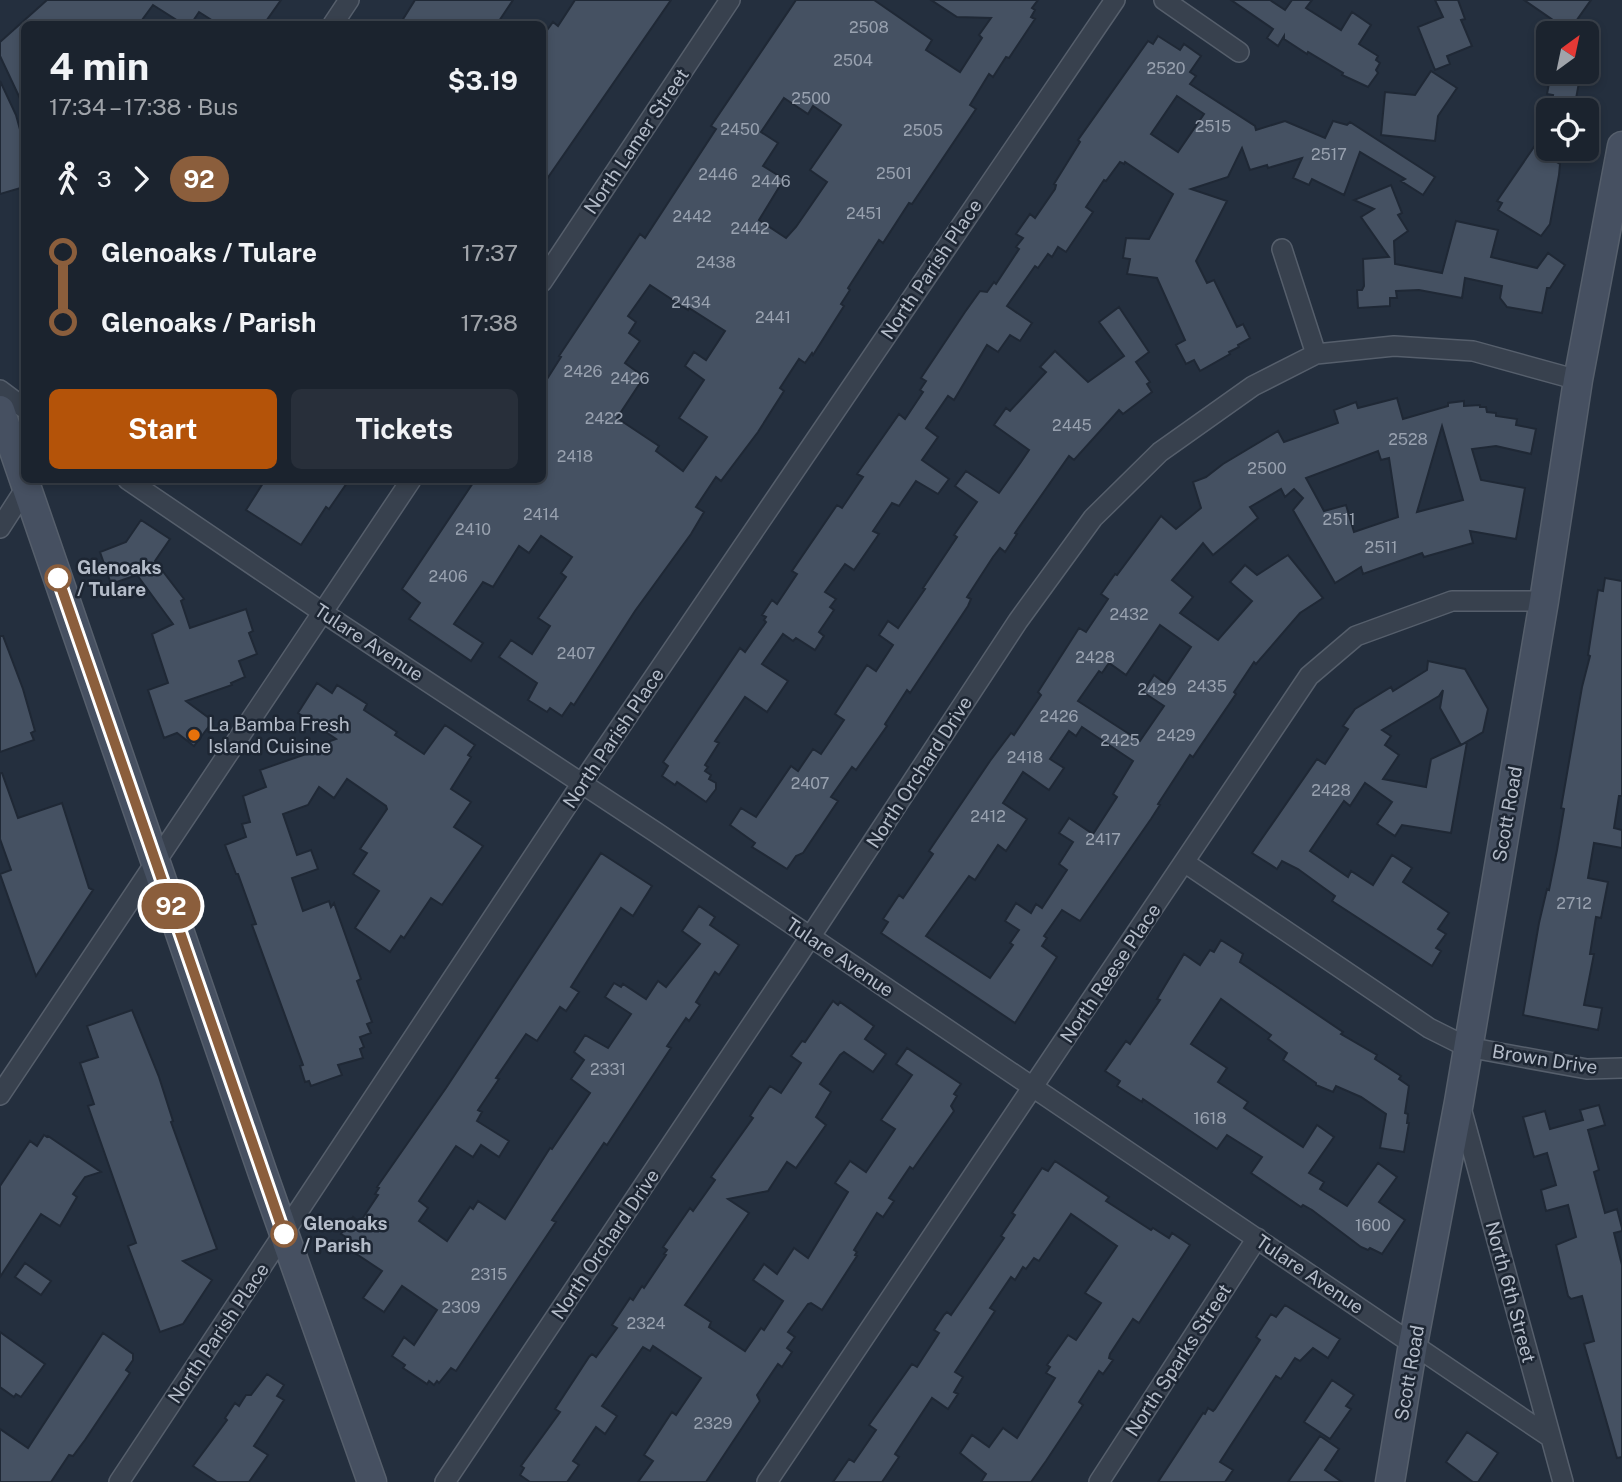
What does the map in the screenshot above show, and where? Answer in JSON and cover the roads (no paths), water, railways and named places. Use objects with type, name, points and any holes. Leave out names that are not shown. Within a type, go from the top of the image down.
[{"type":"street","points":[[335,21],[349,0]]},
{"type":"street","name":"North Lamer Street","points":[[546,276],[730,0]]},
{"type":"street","name":"North Parish Place","points":[[119,1482],[582,783],[1115,0]]},
{"type":"street","points":[[1164,0],[1239,52]]},
{"type":"street","name":"Scott Road","points":[[1390,1482],[1459,1102],[1544,601],[1578,380],[1622,146]]},
{"type":"street","points":[[1282,249],[1316,354]]},
{"type":"street","name":"North Orchard Drive","points":[[445,1482],[1018,621],[1093,518],[1160,452],[1253,386],[1316,354],[1394,346],[1473,351],[1578,380]]},
{"type":"street","points":[[0,390],[21,406]]},
{"type":"street","points":[[0,410],[21,464]]},
{"type":"street","name":"Tulare Avenue","points":[[132,483],[582,783],[1550,1437]]},
{"type":"street","points":[[0,1095],[409,483]]},
{"type":"street","points":[[0,528],[29,484]]},
{"type":"street","points":[[29,484],[156,863],[372,1482]]},
{"type":"street","name":"North Reese Place","points":[[767,1482],[1309,676],[1356,636],[1452,601],[1544,601]]},
{"type":"street","points":[[1184,862],[1429,1028],[1467,1046]]},
{"type":"street","name":"Brown Drive","points":[[1467,1046],[1587,1069],[1622,1068]]},
{"type":"street","name":"North 6th Street","points":[[1459,1102],[1563,1482]]},
{"type":"street","name":"North Sparks Street","points":[[1099,1482],[1257,1238]]},
{"type":"place","name":"Glenoaks / Tulare","points":[[58,578]]},
{"type":"place","name":"La Bamba Fresh Island Cuisine","points":[[194,735]]},
{"type":"place","name":"Glenoaks / Parish","points":[[284,1234]]}]
